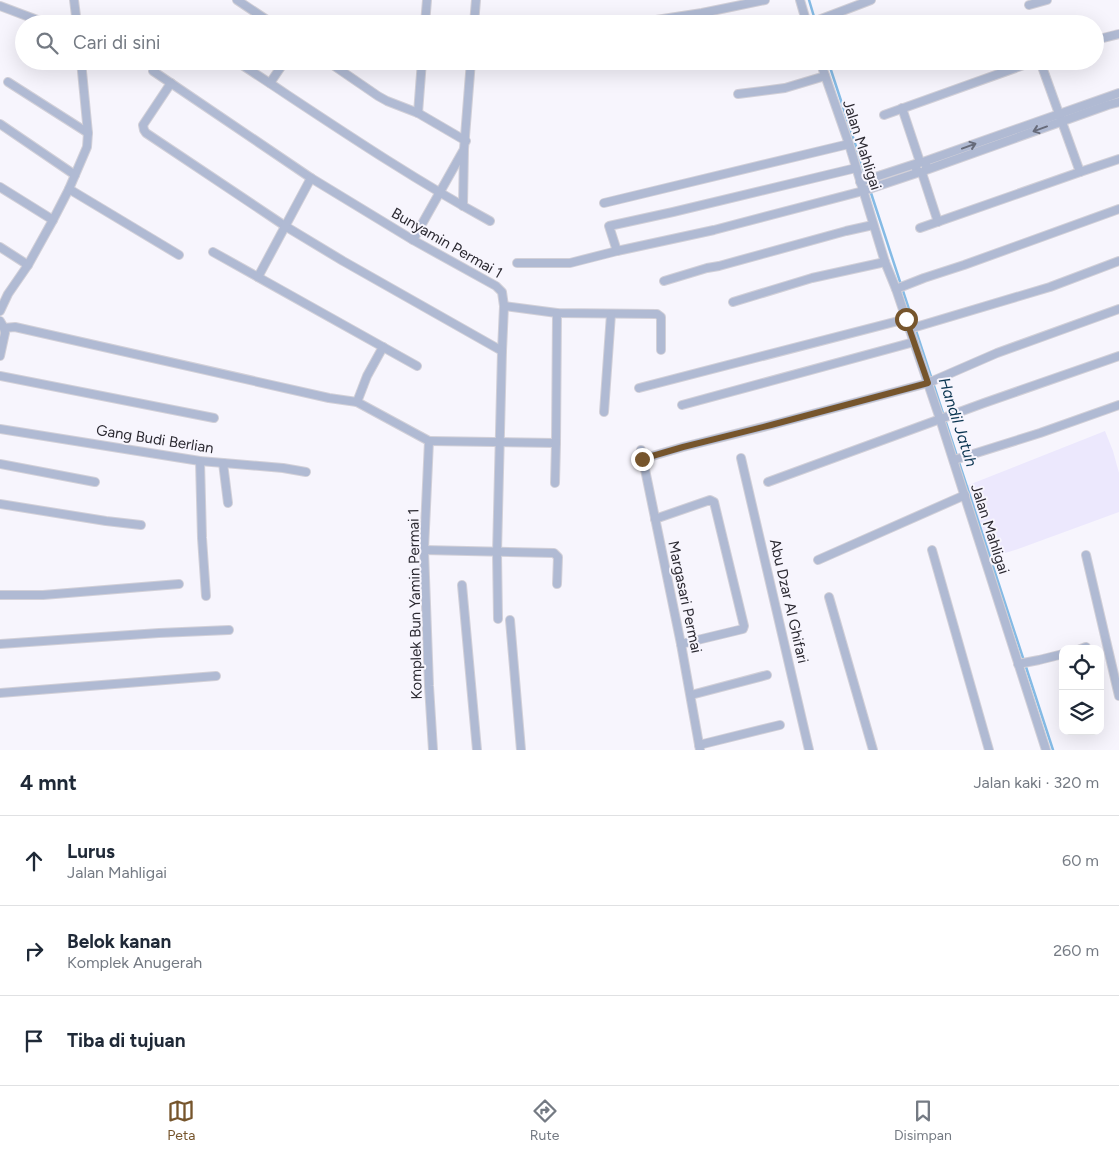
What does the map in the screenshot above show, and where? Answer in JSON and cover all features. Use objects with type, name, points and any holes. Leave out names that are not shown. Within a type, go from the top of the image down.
[{"type":"street","points":[[74,0],[76,15]]},
{"type":"street","points":[[237,0],[259,15]]},
{"type":"street","points":[[426,15],[427,0]]},
{"type":"street","points":[[475,15],[476,0]]},
{"type":"street","points":[[689,15],[766,0]]},
{"type":"street","points":[[800,0],[807,15]]},
{"type":"street","points":[[832,15],[871,0]]},
{"type":"street","points":[[1029,4],[1047,0]]},
{"type":"street","points":[[0,6],[24,15]]},
{"type":"street","points":[[1104,38],[1119,34]]},
{"type":"street","points":[[0,310],[53,220],[69,190],[87,147],[88,133],[82,70]]},
{"type":"street","points":[[250,70],[376,153],[440,193],[490,221]]},
{"type":"street","points":[[270,83],[279,70]]},
{"type":"street","points":[[341,70],[378,96],[418,113],[465,145]]},
{"type":"street","points":[[418,113],[421,70]]},
{"type":"street","points":[[463,206],[470,70]]},
{"type":"street","name":"Jalan Mahligai","points":[[823,70],[849,144],[885,262],[900,287],[906,319],[913,328],[914,342],[931,381],[957,459],[965,495],[1046,750]]},
{"type":"street","points":[[884,115],[1010,70]]},
{"type":"street","points":[[1043,70],[1080,172]]},
{"type":"street","name":"Bunyamin Permai 1","points":[[153,71],[311,178],[413,240],[496,286],[502,292],[504,306],[497,553],[498,619]]},
{"type":"street","points":[[738,94],[785,88],[825,76]]},
{"type":"street","points":[[8,82],[88,133]]},
{"type":"street","points":[[171,83],[143,124],[146,133],[285,226],[502,351]]},
{"type":"street","points":[[517,263],[570,263],[714,230],[863,191],[921,167],[1060,117],[1119,93]]},
{"type":"street","points":[[1060,117],[1119,102]]},
{"type":"street","points":[[902,108],[938,222]]},
{"type":"street","points":[[0,124],[75,174]]},
{"type":"street","points":[[604,203],[849,144]]},
{"type":"street","points":[[413,240],[465,145]]},
{"type":"street","points":[[920,228],[1119,159]]},
{"type":"street","points":[[860,182],[921,167]]},
{"type":"street","points":[[617,251],[608,226],[856,168]]},
{"type":"street","points":[[258,277],[311,178]]},
{"type":"street","points":[[0,187],[53,220]]},
{"type":"street","points":[[69,190],[179,256]]},
{"type":"street","points":[[900,287],[1119,209]]},
{"type":"street","points":[[664,281],[873,225]]},
{"type":"street","points":[[0,247],[28,265]]},
{"type":"street","points":[[213,252],[416,366]]},
{"type":"street","points":[[913,328],[1050,286],[1119,261]]},
{"type":"street","points":[[733,302],[812,278],[885,262]]},
{"type":"street","points":[[0,290],[8,294]]},
{"type":"street","points":[[504,306],[557,313],[657,314],[660,316],[661,350]]},
{"type":"street","points":[[642,459],[931,381],[997,353],[1119,309]]},
{"type":"street","points":[[555,483],[557,313]]},
{"type":"street","points":[[604,412],[611,314]]},
{"type":"street","points":[[639,388],[906,319]]},
{"type":"street","points":[[0,353],[4,333],[2,325],[329,398],[356,402],[429,441],[556,443]]},
{"type":"street","points":[[682,404],[914,342]]},
{"type":"street","points":[[356,402],[367,376],[383,347]]},
{"type":"street","points":[[768,482],[1119,356]]},
{"type":"street","points":[[0,376],[214,418]]},
{"type":"street","points":[[957,459],[1119,406]]},
{"type":"street","name":"Gang Budi Berlian","points":[[0,429],[200,461],[283,468],[306,472]]},
{"type":"street","name":"Komplek Bun Yamin Permai 1","points":[[429,441],[424,550],[433,750]]},
{"type":"street","name":"Margasari Permai","points":[[641,450],[700,747]]},
{"type":"street","name":"Abu Dzar Al Ghifari","points":[[741,458],[809,750]]},
{"type":"street","points":[[200,461],[206,596]]},
{"type":"street","points":[[223,463],[228,503]]},
{"type":"street","points":[[0,464],[95,482]]},
{"type":"street","points":[[818,560],[965,495]]},
{"type":"street","points":[[654,519],[710,500],[714,502],[744,626],[743,629],[681,644]]},
{"type":"street","points":[[0,504],[141,525]]},
{"type":"street","points":[[424,550],[556,554],[558,557],[557,584]]},
{"type":"street","points":[[932,550],[989,750]]},
{"type":"street","points":[[1086,555],[1119,696]]},
{"type":"street","points":[[0,595],[43,595],[179,584]]},
{"type":"street","points":[[462,585],[477,750]]},
{"type":"street","points":[[829,597],[873,750]]},
{"type":"street","points":[[510,620],[521,750]]},
{"type":"street","points":[[0,644],[229,630]]},
{"type":"street","points":[[1018,664],[1059,655]]},
{"type":"street","points":[[690,695],[767,675]]},
{"type":"street","points":[[0,693],[216,676]]},
{"type":"street","points":[[700,747],[780,725]]},
{"type":"shaded area","points":[[1105,431],[1119,473],[1119,512],[988,558],[966,486]]},
{"type":"waterway","name":"Handil Jatuh","points":[[809,0],[814,15]]},
{"type":"waterway","name":"Handil Jatuh","points":[[831,70],[866,177]]},
{"type":"waterway","name":"Handil Jatuh","points":[[871,193],[1023,658]]},
{"type":"waterway","name":"Handil Jatuh","points":[[1026,667],[1053,750]]},
{"type":"route","points":[[642,459],[928,383],[906,319]]}]
